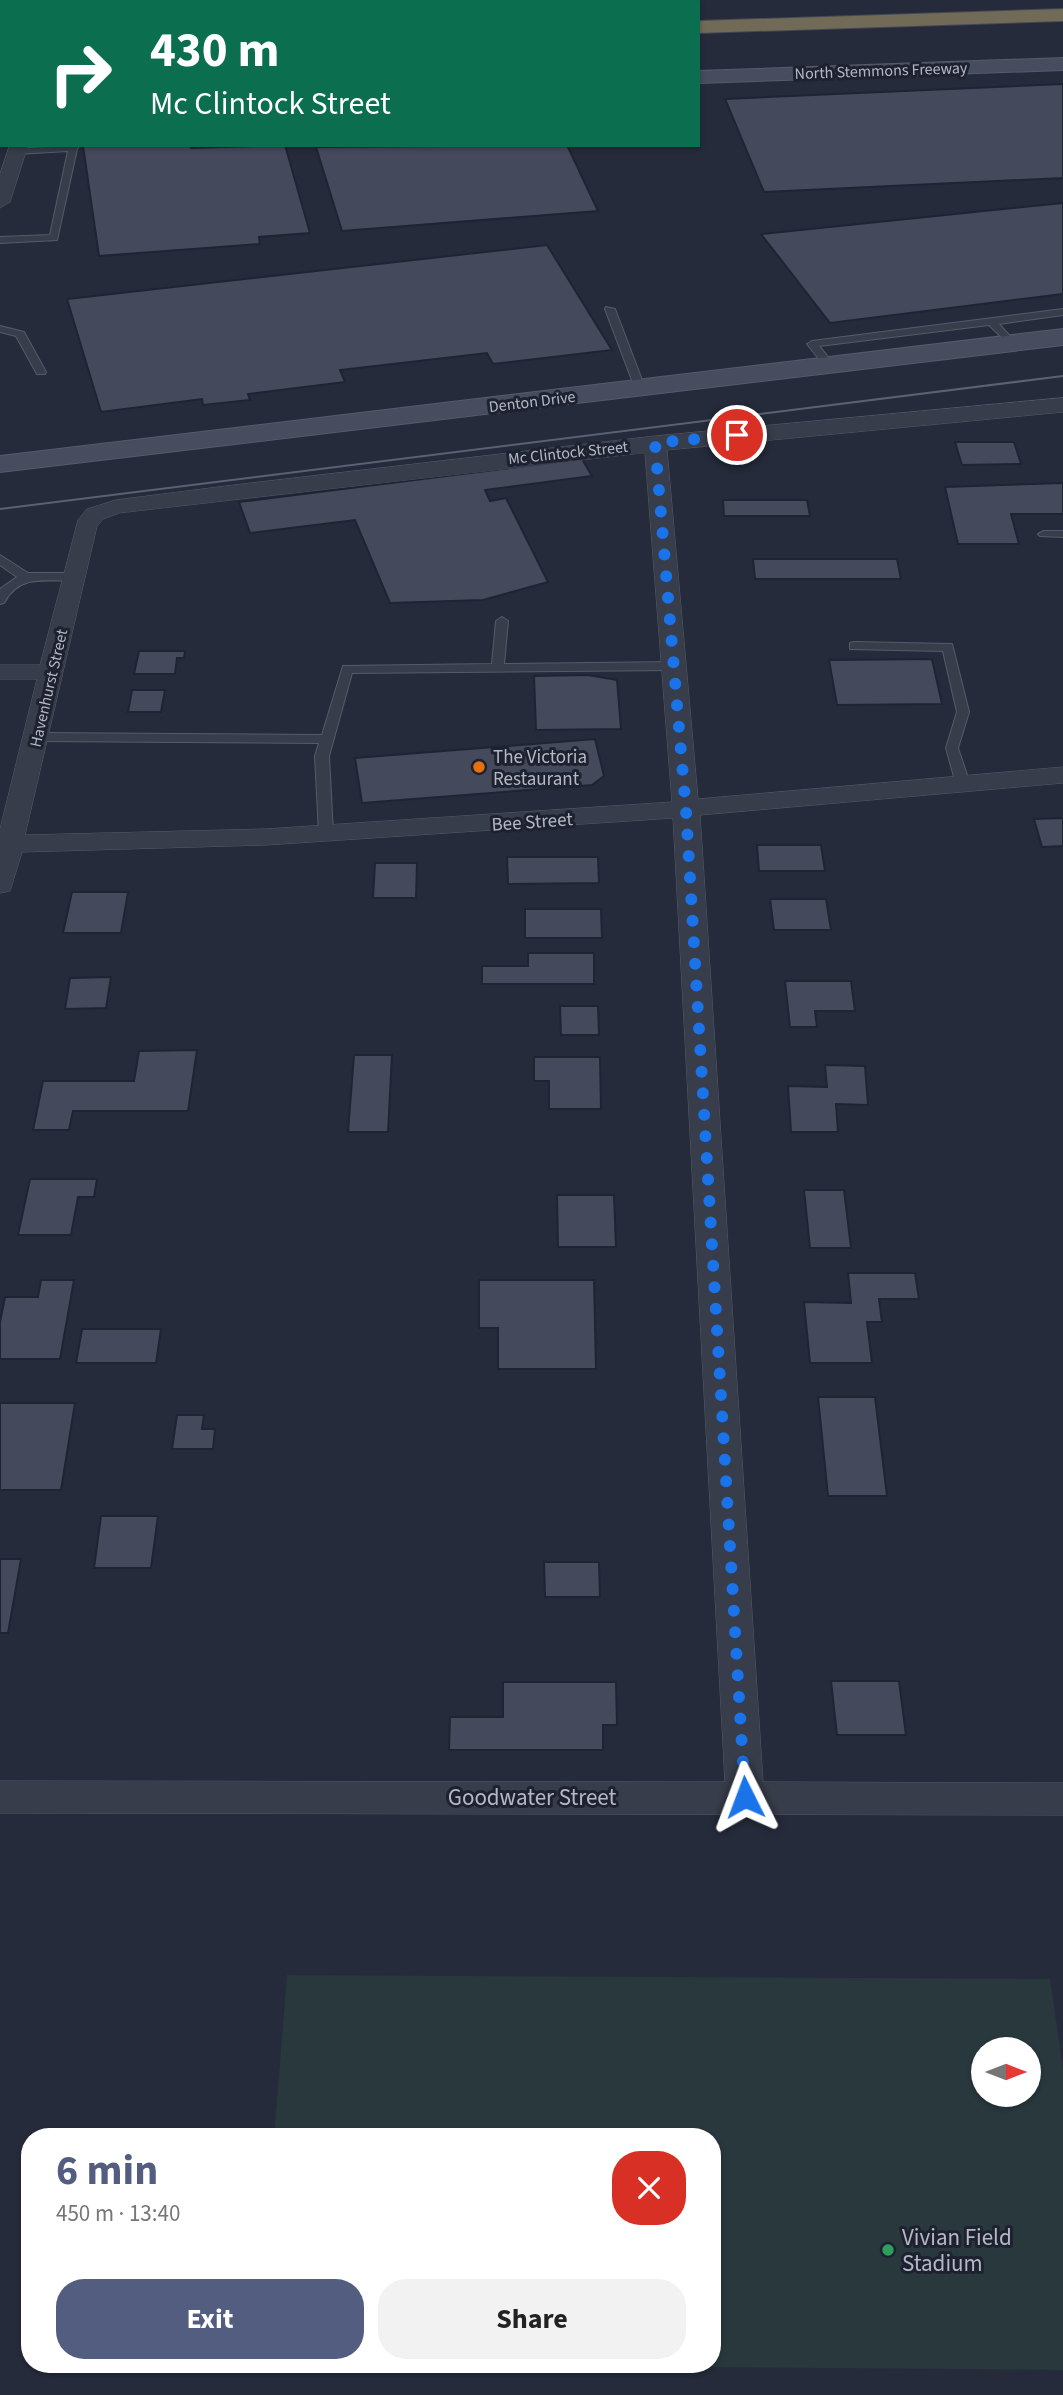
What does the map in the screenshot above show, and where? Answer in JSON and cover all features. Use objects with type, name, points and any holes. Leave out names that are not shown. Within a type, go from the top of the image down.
[{"type":"highway","points":[[700,13],[1063,2]]},
{"type":"highway","points":[[700,27],[1063,15]]},
{"type":"street","name":"North Stemmons Freeway","points":[[700,77],[1063,64]]},
{"type":"street","points":[[0,202],[18,148]]},
{"type":"street","name":"Denton Drive","points":[[0,464],[831,367],[1063,337]]},
{"type":"street","name":"Mc Clintock Street","points":[[116,507],[655,443],[1063,405]]},
{"type":"street","points":[[655,443],[686,811],[745,1797]]},
{"type":"street","name":"Havenhurst Street","points":[[0,885],[5,844],[36,737],[86,525],[96,514],[116,507]]},
{"type":"street","points":[[0,672],[51,672]]},
{"type":"street","name":"Bee Street","points":[[5,844],[205,840],[686,811],[1063,775]]},
{"type":"street","name":"Goodwater Street","points":[[0,1797],[1063,1799]]},
{"type":"lane","points":[[0,240],[54,238],[74,147],[18,148]]},
{"type":"lane","points":[[610,309],[640,388]]},
{"type":"lane","points":[[831,367],[812,344],[1063,312]]},
{"type":"lane","points":[[991,322],[1012,344]]},
{"type":"lane","points":[[0,329],[20,334],[41,372]]},
{"type":"lane","points":[[1044,534],[1063,534]]},
{"type":"lane","points":[[0,559],[25,577]]},
{"type":"lane","points":[[0,600],[2,592],[25,577],[74,577]]},
{"type":"lane","points":[[498,667],[502,621]]},
{"type":"lane","points":[[854,646],[948,647],[963,712],[952,748],[963,784]]},
{"type":"lane","points":[[326,833],[323,756],[347,669],[674,666]]},
{"type":"lane","points":[[36,737],[327,739]]},
{"type":"shaded area","name":"Vivian Field Stadium","points":[[287,1975],[1050,1979],[1063,2068],[1063,2370],[721,2367],[721,2128],[275,2128]]},
{"type":"building","points":[[1063,84],[1063,178],[764,192],[725,99]]},
{"type":"building","points":[[83,147],[286,147],[310,233],[259,237],[260,244],[99,256]]},
{"type":"building","points":[[316,147],[568,147],[598,211],[342,231]]},
{"type":"building","points":[[1063,203],[1063,294],[830,323],[761,234]]},
{"type":"building","points":[[547,245],[612,350],[493,364],[487,353],[340,370],[345,382],[248,394],[250,400],[203,405],[202,399],[101,412],[67,299]]},
{"type":"building","points":[[955,442],[1014,442],[1021,464],[962,465]]},
{"type":"building","points":[[582,459],[592,476],[485,490],[490,501],[506,498],[548,582],[483,600],[390,603],[355,520],[250,533],[239,502]]},
{"type":"building","points":[[1063,483],[1063,514],[1011,514],[1019,544],[958,544],[945,487]]},
{"type":"building","points":[[723,500],[807,500],[810,516],[724,516]]},
{"type":"building","points":[[753,559],[897,559],[901,579],[755,579]]},
{"type":"building","points":[[139,651],[185,651],[184,658],[177,658],[175,674],[134,674]]},
{"type":"building","points":[[932,659],[942,704],[837,705],[829,660]]},
{"type":"building","name":"The Victoria Restaurant","points":[[588,675],[617,680],[621,729],[536,730],[534,676]]},
{"type":"building","points":[[132,690],[165,690],[161,712],[128,712]]},
{"type":"building","name":"The Victoria Restaurant","points":[[595,739],[604,776],[592,785],[362,803],[355,758]]},
{"type":"building","points":[[1063,818],[1063,846],[1042,847],[1034,819]]},
{"type":"building","points":[[757,845],[821,845],[825,871],[759,871]]},
{"type":"building","points":[[507,857],[598,857],[599,883],[508,884]]},
{"type":"building","points":[[375,863],[417,863],[416,898],[373,898]]},
{"type":"building","points":[[72,892],[128,892],[121,933],[63,933]]},
{"type":"building","points":[[770,899],[826,899],[831,930],[774,930]]},
{"type":"building","points":[[525,909],[601,909],[602,938],[525,938]]},
{"type":"building","points":[[528,953],[594,953],[594,984],[482,984],[482,966],[528,966]]},
{"type":"building","points":[[111,977],[106,1008],[65,1009],[70,978]]},
{"type":"building","points":[[785,981],[851,981],[855,1011],[815,1011],[817,1027],[790,1027]]},
{"type":"building","points":[[560,1006],[598,1006],[599,1035],[561,1035]]},
{"type":"building","points":[[197,1050],[188,1111],[73,1111],[69,1130],[33,1130],[43,1081],[134,1081],[139,1051]]},
{"type":"building","points":[[354,1055],[392,1055],[388,1132],[348,1132]]},
{"type":"building","points":[[534,1057],[600,1057],[601,1109],[549,1109],[549,1081],[534,1081]]},
{"type":"building","points":[[825,1065],[865,1066],[868,1105],[836,1104],[838,1132],[791,1132],[788,1086],[827,1087]]},
{"type":"building","points":[[30,1179],[97,1179],[94,1197],[78,1197],[71,1235],[18,1235]]},
{"type":"building","points":[[804,1190],[844,1190],[851,1248],[810,1248]]},
{"type":"building","points":[[557,1195],[614,1195],[616,1247],[558,1247]]},
{"type":"building","points":[[848,1273],[915,1273],[919,1299],[879,1299],[882,1322],[867,1322],[872,1363],[810,1363],[804,1302],[851,1303]]},
{"type":"building","points":[[41,1280],[74,1280],[60,1359],[0,1359],[0,1322],[5,1297],[38,1297]]},
{"type":"building","points":[[479,1280],[594,1280],[596,1369],[498,1369],[498,1328],[479,1328]]},
{"type":"building","points":[[82,1329],[161,1329],[156,1363],[76,1363]]},
{"type":"building","points":[[818,1397],[875,1397],[887,1496],[828,1496]]},
{"type":"building","points":[[0,1403],[75,1403],[61,1490],[0,1490]]},
{"type":"building","points":[[177,1415],[204,1415],[202,1429],[215,1429],[213,1449],[172,1449]]},
{"type":"building","points":[[101,1516],[158,1516],[151,1568],[94,1568]]},
{"type":"building","points":[[0,1559],[21,1559],[8,1633],[0,1633]]},
{"type":"building","points":[[544,1562],[599,1562],[600,1597],[545,1597]]},
{"type":"building","points":[[831,1681],[899,1681],[906,1735],[837,1735]]},
{"type":"building","points":[[503,1682],[616,1682],[617,1725],[603,1725],[603,1750],[449,1750],[450,1717],[503,1717]]},
{"type":"tram line","points":[[0,509],[1063,376]]},
{"type":"place","name":"The Victoria Restaurant","points":[[479,767]]},
{"type":"place","name":"Vivian Field Stadium","points":[[888,2250]]},
{"type":"route","points":[[737,435],[655,443],[686,811],[745,1797]]}]
